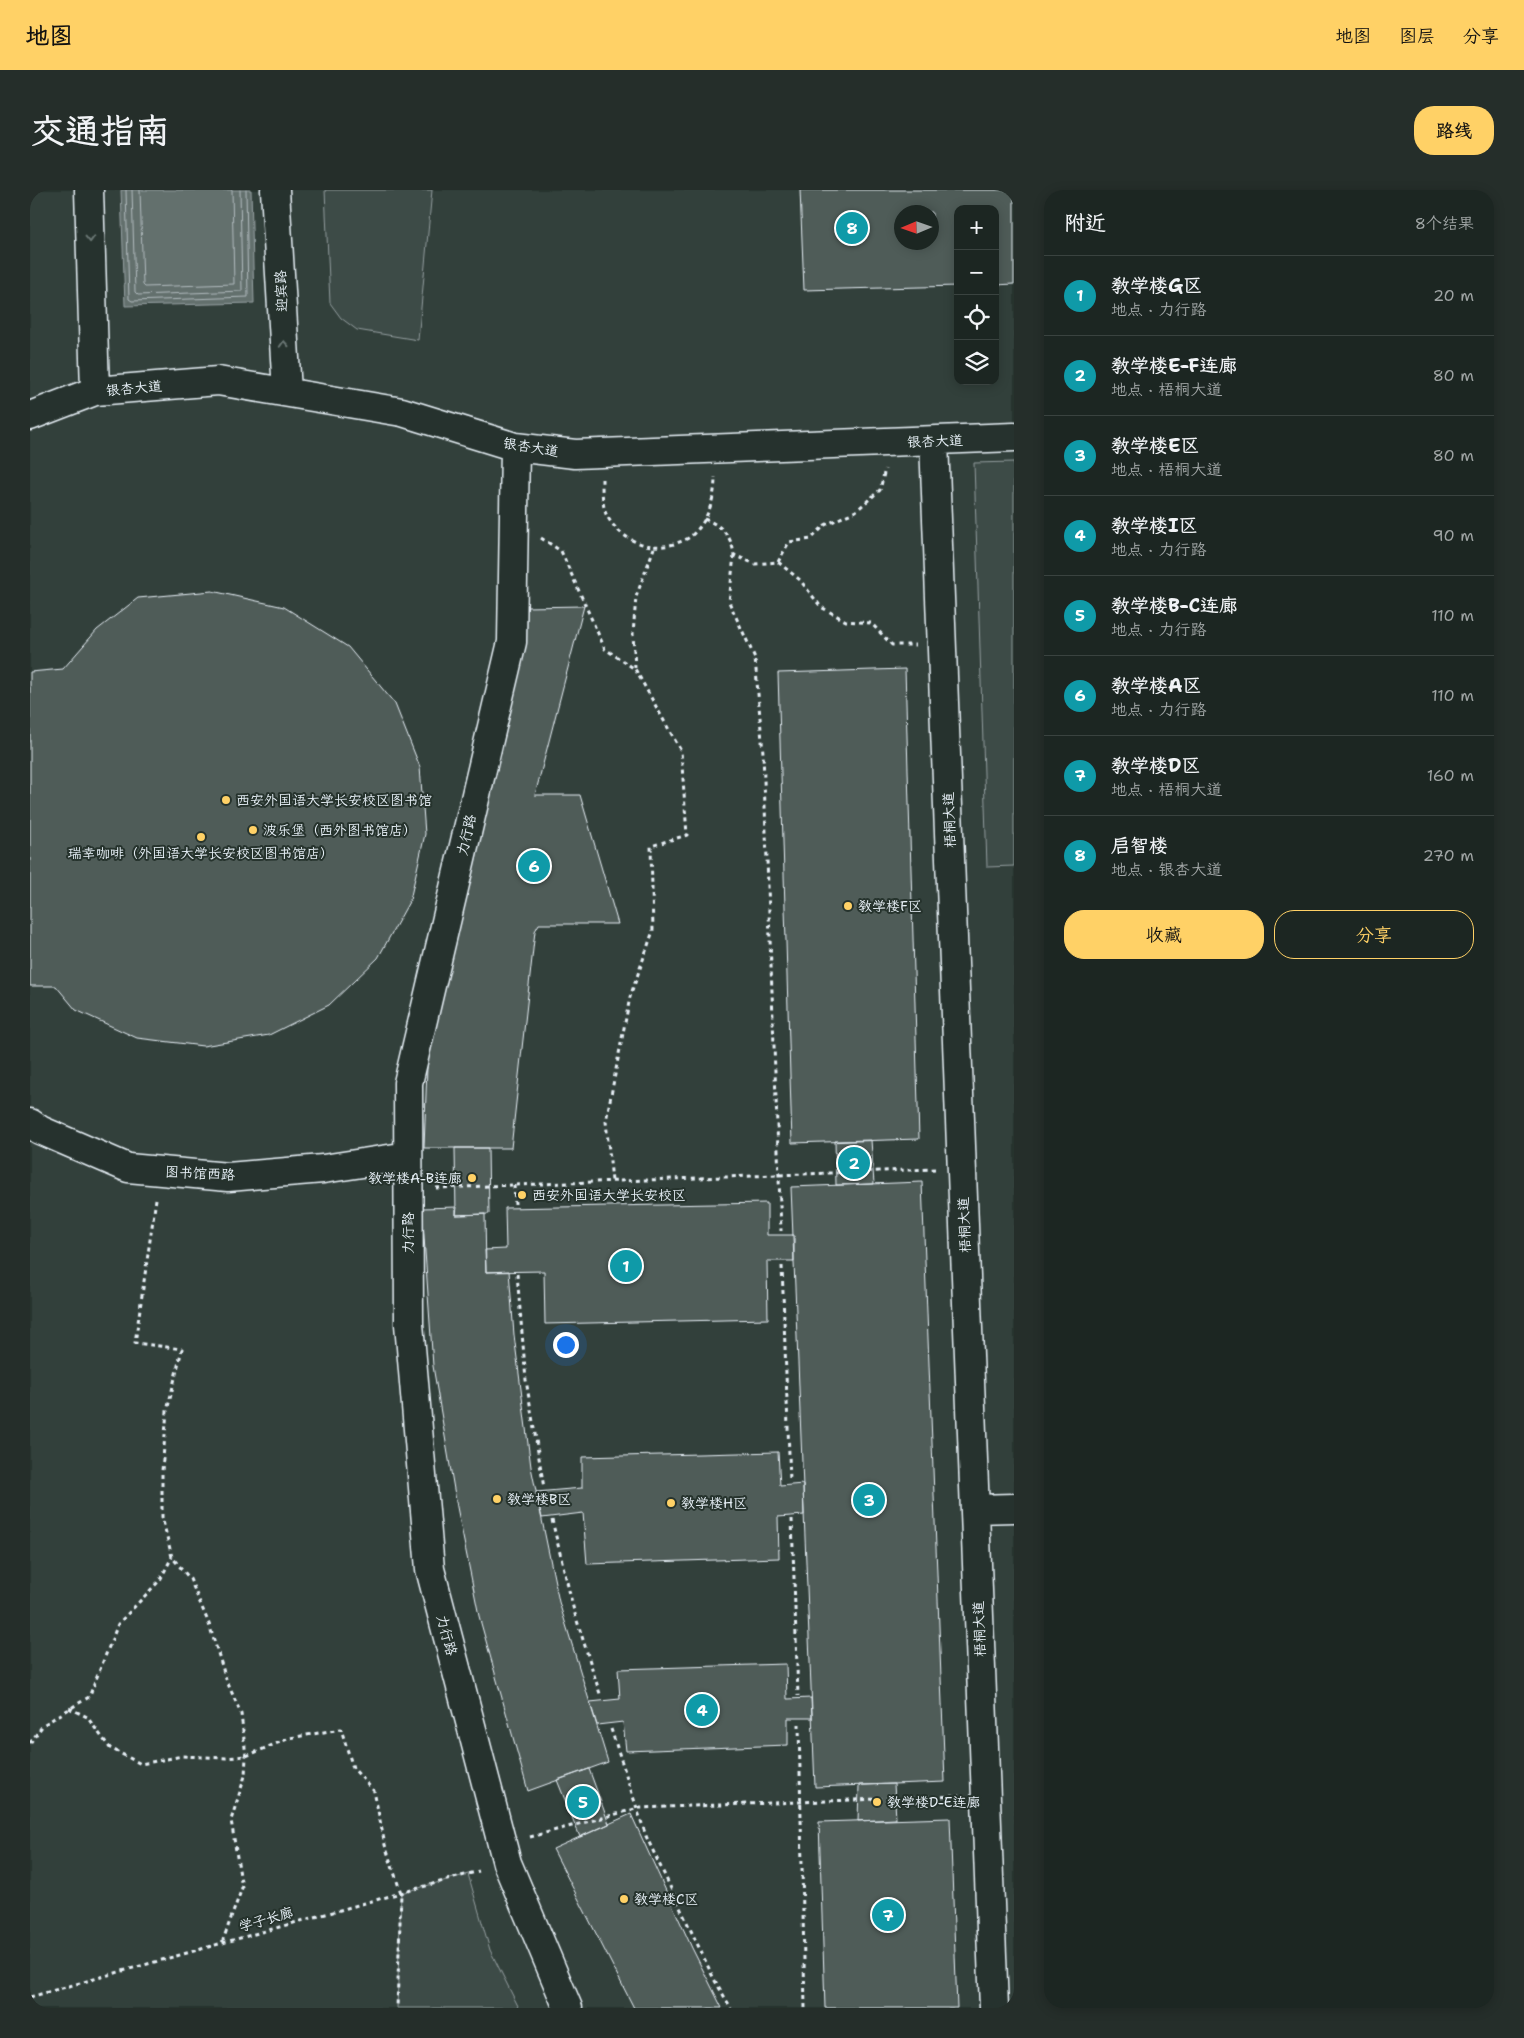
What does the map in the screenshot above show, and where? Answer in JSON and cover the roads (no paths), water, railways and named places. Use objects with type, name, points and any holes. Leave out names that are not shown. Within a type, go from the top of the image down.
[{"type":"street","points":[[89,190],[95,391]]},
{"type":"street","name":"迎宾路","points":[[276,190],[287,392]]},
{"type":"street","name":"银杏大道","points":[[30,416],[95,391],[218,381],[402,412],[515,447],[575,454],[1014,437]]},
{"type":"street","name":"梧桐大道","points":[[934,441],[994,2008]]},
{"type":"street","name":"力行路","points":[[515,447],[512,642],[408,1083],[409,1324],[430,1569],[505,1853],[568,2008]]},
{"type":"street","points":[[374,1161],[388,1156],[400,1146],[408,1122]]},
{"type":"street","name":"图书馆西路","points":[[30,1123],[40,1130],[128,1168],[228,1177],[323,1169],[408,1156]]},
{"type":"street","points":[[374,1161],[388,1164],[399,1171],[408,1189]]},
{"type":"street","points":[[975,1510],[1014,1508]]},
{"type":"water","points":[[121,190],[251,190],[254,303],[125,306]]},
{"type":"place","name":"启智楼","points":[[852,228]]},
{"type":"place","name":"西安外国语大学长安校区图书馆","points":[[226,800]]},
{"type":"place","name":"波乐堡（西外图书馆店）","points":[[253,830]]},
{"type":"place","name":"瑞幸咖啡（外国语大学长安校区图书馆店）","points":[[201,837]]},
{"type":"place","name":"教学楼A区","points":[[534,866]]},
{"type":"place","name":"教学楼F区","points":[[848,906]]},
{"type":"place","name":"教学楼E-F连廊","points":[[854,1163]]},
{"type":"place","name":"教学楼A-B连廊","points":[[472,1178]]},
{"type":"place","name":"西安外国语大学长安校区","points":[[522,1195]]},
{"type":"place","name":"教学楼G区","points":[[626,1266]]},
{"type":"place","name":"教学楼B区","points":[[497,1499]]},
{"type":"place","name":"教学楼E区","points":[[869,1500]]},
{"type":"place","name":"教学楼H区","points":[[671,1503]]},
{"type":"place","name":"教学楼I区","points":[[702,1710]]},
{"type":"place","name":"教学楼B-C连廊","points":[[583,1802]]},
{"type":"place","name":"教学楼D-E连廊","points":[[877,1802]]},
{"type":"place","name":"教学楼C区","points":[[624,1899]]},
{"type":"place","name":"教学楼D区","points":[[888,1915]]}]
